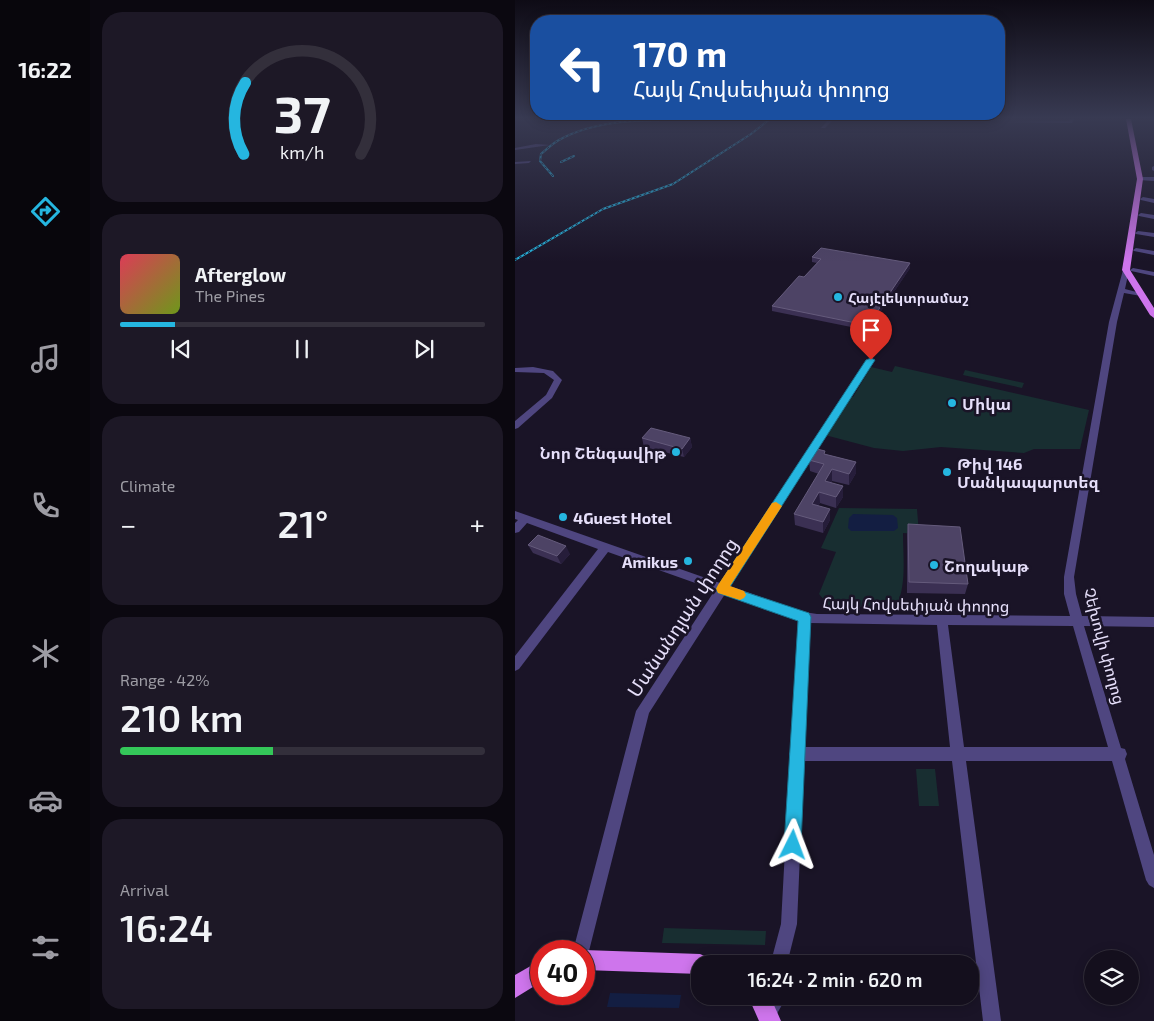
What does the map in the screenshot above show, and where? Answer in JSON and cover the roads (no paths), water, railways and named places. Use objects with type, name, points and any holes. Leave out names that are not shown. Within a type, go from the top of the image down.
[{"type":"main road","points":[[1143,167],[1149,180],[1131,274],[1154,315]]},
{"type":"main road","points":[[1149,180],[1143,199],[1131,274],[1154,304]]},
{"type":"main road","points":[[595,960],[691,964]]},
{"type":"main road","points":[[515,987],[530,977]]},
{"type":"street","points":[[1143,199],[1154,201]]},
{"type":"street","points":[[1141,215],[1154,217]]},
{"type":"street","points":[[1138,232],[1154,235]]},
{"type":"street","points":[[1136,250],[1154,253]]},
{"type":"street","points":[[1131,274],[1154,274]]},
{"type":"street","name":"Չեխովի փողոց","points":[[1079,622],[1073,577],[1115,322],[1123,291],[1131,274]]},
{"type":"street","name":"Չեխովի փողոց","points":[[1131,274],[1112,328],[1069,577],[1070,594],[1154,867]]},
{"type":"street","points":[[1123,291],[1141,294]]},
{"type":"street","name":"Մանանդյան փողոց","points":[[584,940],[643,711],[871,360]]},
{"type":"street","points":[[515,370],[549,370],[558,380],[549,396],[515,426]]},
{"type":"street","points":[[515,529],[520,517]]},
{"type":"street","name":"Հայկ Հովսեփյան փողոց","points":[[520,517],[805,617],[1154,622]]},
{"type":"street","points":[[515,665],[605,548]]},
{"type":"street","points":[[781,955],[789,924],[796,754],[805,617]]},
{"type":"street","points":[[941,620],[992,1021]]},
{"type":"street","points":[[796,754],[1119,754]]},
{"type":"street","name":"Չեխովի փողոց","points":[[1119,754],[1154,880]]},
{"type":"water","points":[[853,514],[893,515],[897,518],[898,528],[894,531],[851,531],[848,528],[849,518]]},
{"type":"water","points":[[610,993],[681,995],[679,1008],[607,1007]]},
{"type":"railway","points":[[545,167],[553,176]]},
{"type":"railway","points":[[515,260],[603,209],[673,184],[700,167]]},
{"type":"place","name":"Հայէլեկտրամաշ","points":[[838,297]]},
{"type":"place","name":"Միկա","points":[[952,403]]},
{"type":"place","name":"Նոր Շենգավիթ","points":[[676,452]]},
{"type":"place","name":"Թիվ 146 Մանկապարտեզ","points":[[947,472]]},
{"type":"place","name":"4Guest Hotel","points":[[563,517]]},
{"type":"place","name":"Amikus","points":[[688,561]]},
{"type":"place","name":"Շողակաթ","points":[[934,565]]}]
